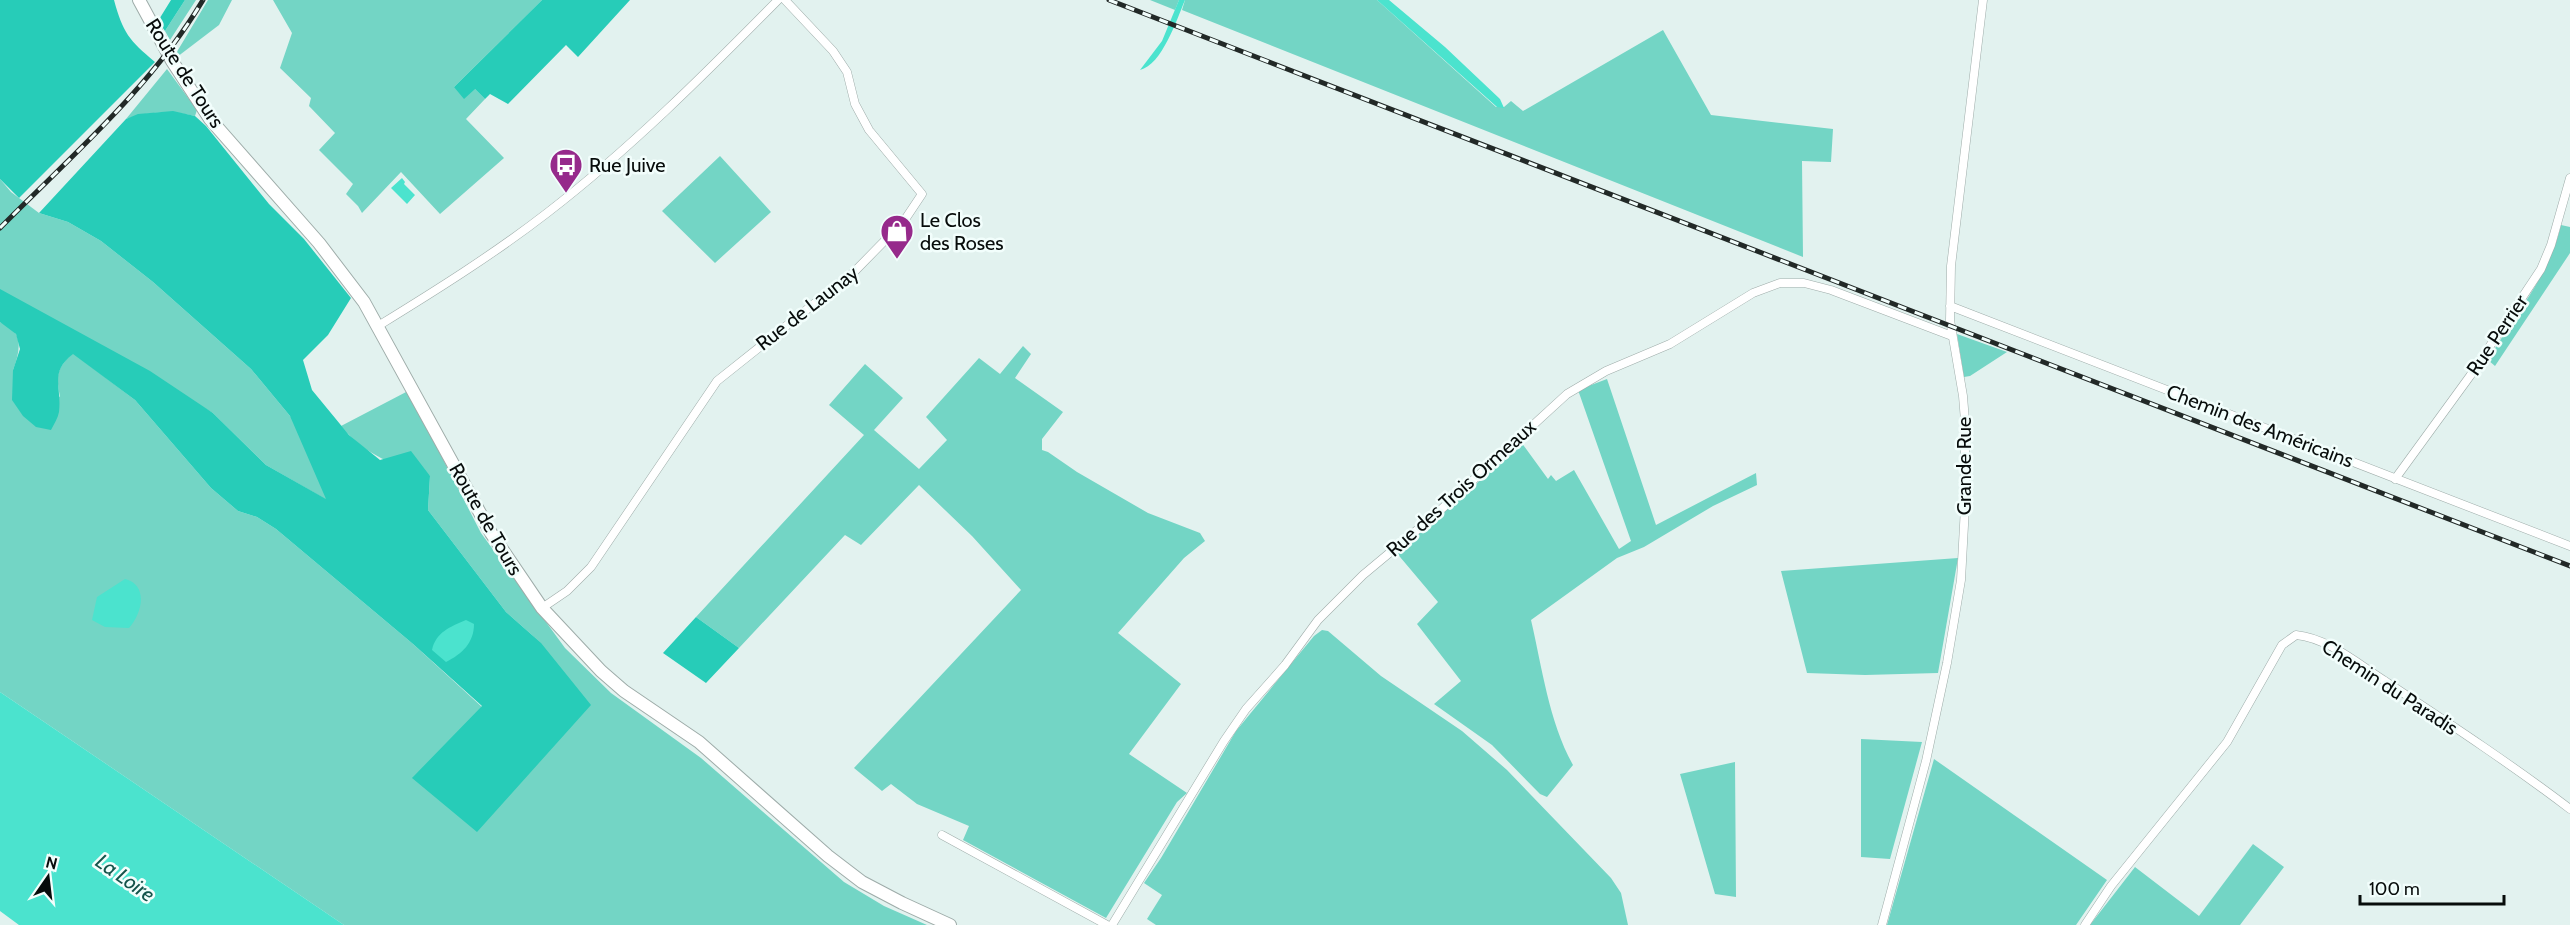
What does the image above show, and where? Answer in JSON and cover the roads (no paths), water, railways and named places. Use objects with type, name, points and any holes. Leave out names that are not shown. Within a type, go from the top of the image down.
[{"type":"main road","name":"Route de Tours","points":[[139,0],[172,61],[210,118],[320,243],[364,302],[491,533],[542,608],[601,671],[624,691],[699,742],[828,856],[862,882],[950,925]]},
{"type":"street","points":[[378,326],[467,270],[547,213],[640,135],[778,0]]},
{"type":"street","name":"Rue de Launay","points":[[542,608],[567,591],[591,567],[717,381],[854,273],[904,221],[922,194],[869,130],[855,104],[847,72],[833,51],[785,0]]},
{"type":"street","name":"Grande Rue","points":[[1882,925],[1928,750],[1947,663],[1961,580],[1965,507],[1965,421],[1963,396],[1952,336],[1950,306],[1953,245],[1983,0]]},
{"type":"street","name":"Rue Perrier","points":[[2395,479],[2483,357],[2541,269],[2551,245],[2570,178]]},
{"type":"street","name":"Rue des Trois Ormeaux","points":[[1112,925],[1224,741],[1246,709],[1285,665],[1318,620],[1363,575],[1435,515],[1568,394],[1606,371],[1670,344],[1753,293],[1780,283],[1804,283],[1831,290],[1952,336]]},
{"type":"street","name":"Chemin des Américains","points":[[1950,306],[2570,546]]},
{"type":"street","name":"Chemin du Paradis","points":[[2085,925],[2111,886],[2227,742],[2282,645],[2296,635],[2308,636],[2332,647],[2430,711],[2570,809]]},
{"type":"street","points":[[942,835],[1107,925]]},
{"type":"water","points":[[1179,0],[1185,0],[1162,51],[1155,60],[1140,70],[1162,41]]},
{"type":"water","points":[[1377,0],[1389,0],[1445,47],[1500,99],[1504,108],[1497,107]]},
{"type":"water","points":[[402,178],[404,184],[415,195],[407,204],[391,188]]},
{"type":"water","points":[[125,579],[133,582],[140,593],[140,608],[134,622],[129,628],[105,627],[92,620],[97,597]]},
{"type":"water","points":[[466,620],[474,624],[472,637],[462,651],[446,662],[432,650],[434,644],[444,631]]},
{"type":"water","name":"La Loire","points":[[0,692],[344,925],[19,925],[0,911]]},
{"type":"railway","points":[[0,228],[109,120],[134,92],[159,63],[203,0]]},
{"type":"railway","points":[[1109,0],[2570,566]]},
{"type":"place","name":"Rue Juive","points":[[566,194]]},
{"type":"place","name":"Le Clos des Roses","points":[[897,260]]}]
